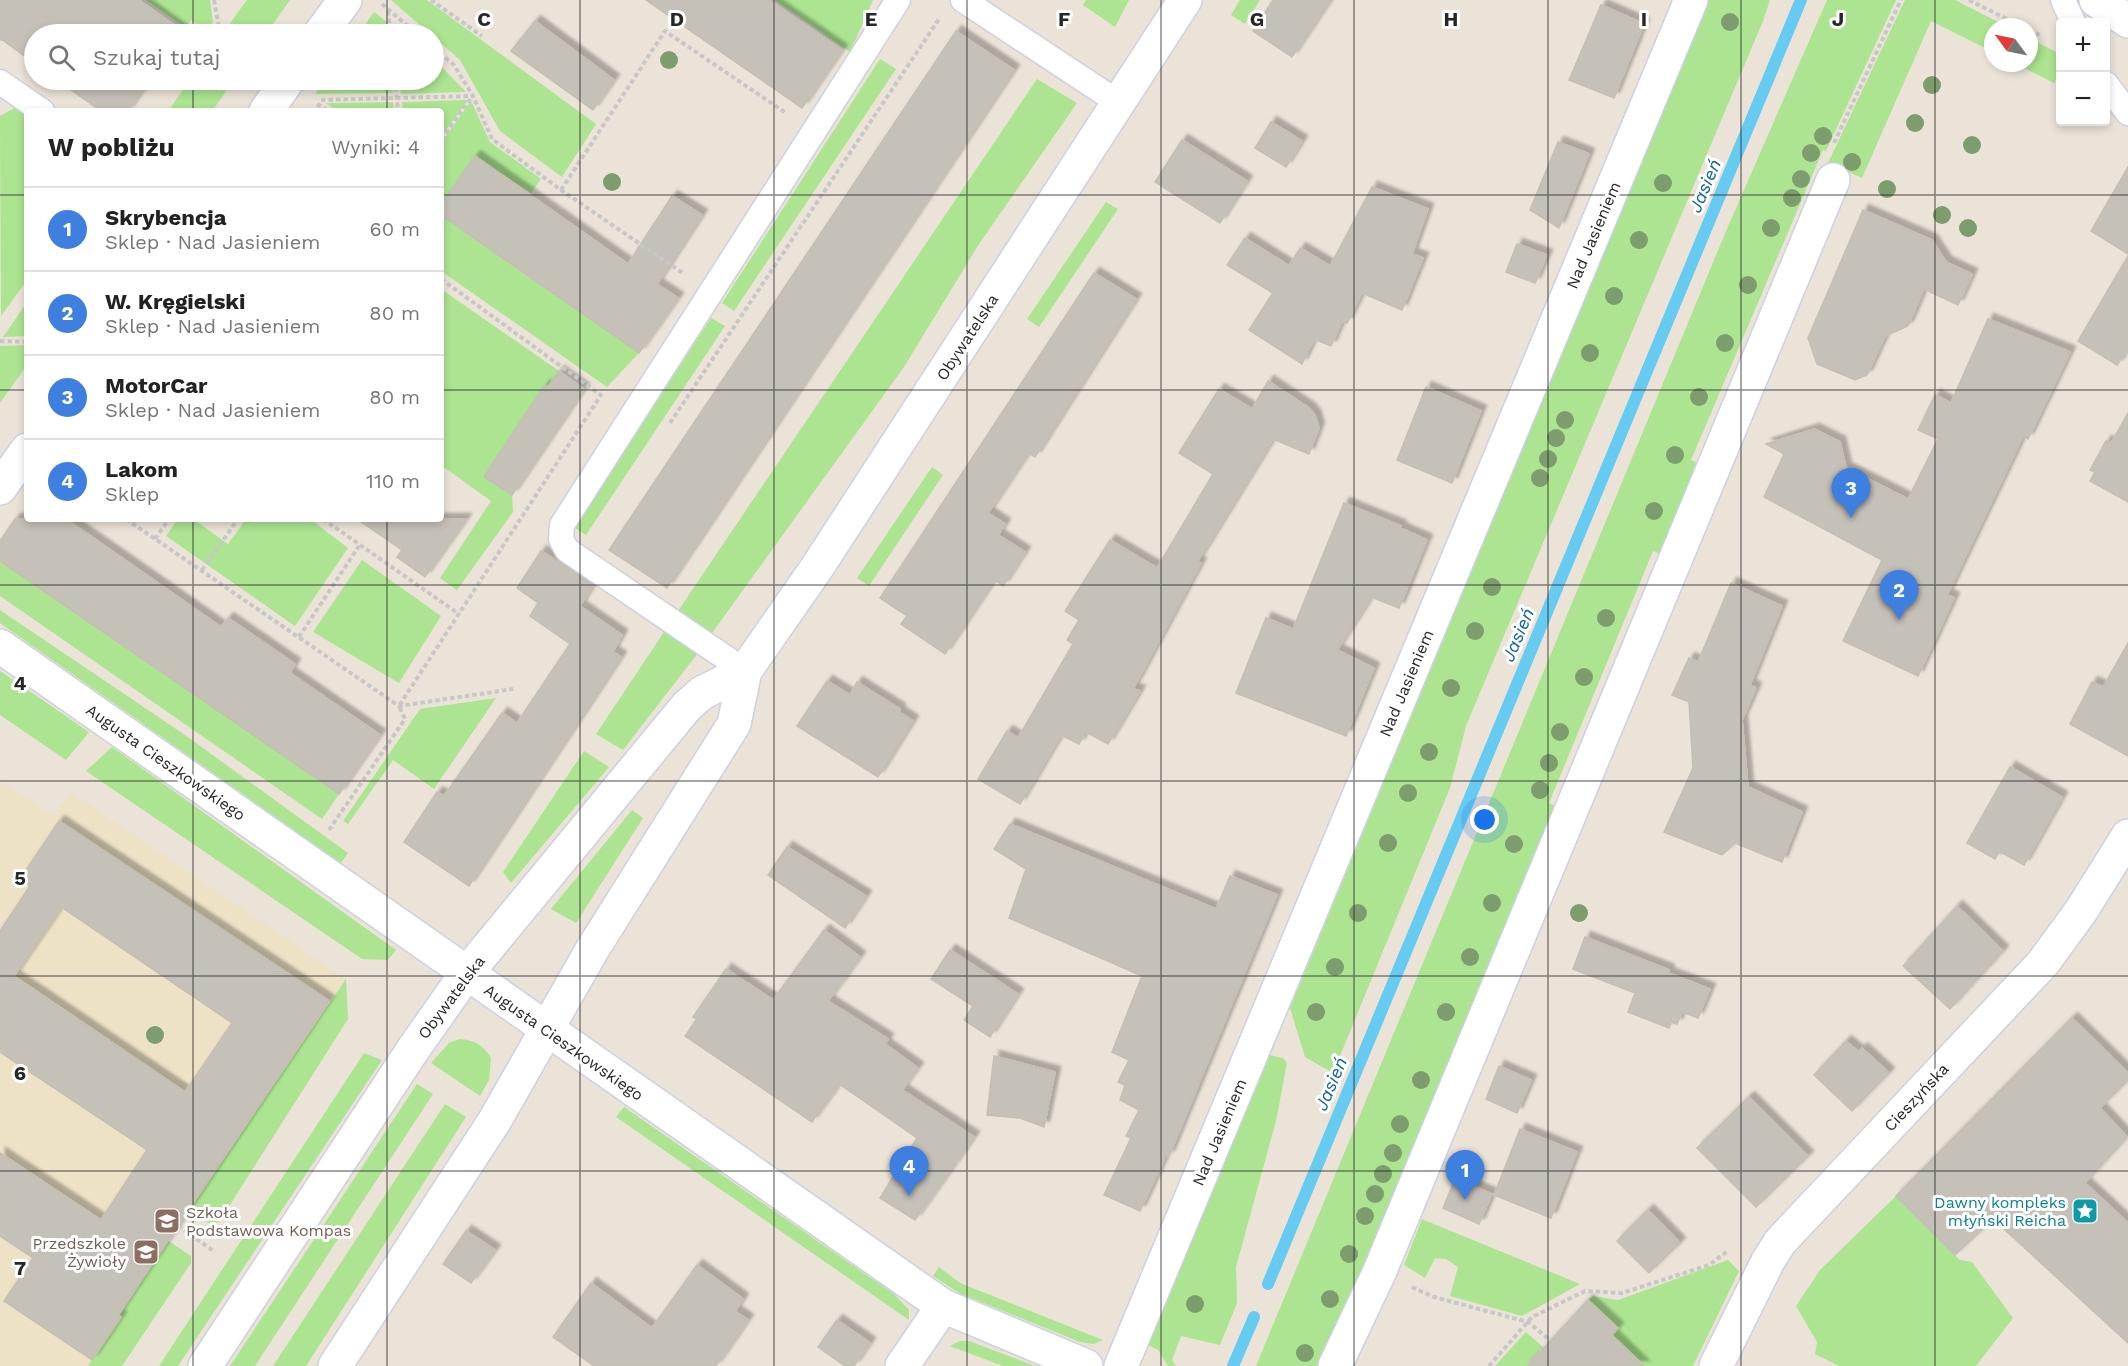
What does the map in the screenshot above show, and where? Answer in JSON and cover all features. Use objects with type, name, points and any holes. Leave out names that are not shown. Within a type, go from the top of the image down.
[{"type":"street","points":[[327,24],[345,0]]},
{"type":"street","name":"Obywatelska","points":[[335,1366],[495,1120],[592,950],[734,724],[745,671],[824,556],[1185,0]]},
{"type":"street","name":"Nad Jasieniem","points":[[1121,1366],[1691,0]]},
{"type":"street","points":[[2096,0],[2128,21]]},
{"type":"street","points":[[271,108],[300,90]]},
{"type":"street","points":[[1335,1366],[1379,1273],[1833,180]]},
{"type":"street","points":[[0,488],[24,454]]},
{"type":"street","name":"Augusta Cieszkowskiego","points":[[0,646],[943,1306],[1086,1366]]},
{"type":"street","name":"Obywatelska","points":[[205,1366],[412,1051],[466,974],[687,706],[702,693],[745,671]]},
{"type":"street","name":"Cieszyńska","points":[[1716,1366],[1768,1261],[1780,1242],[2043,963],[2081,911],[2128,836]]},
{"type":"street","points":[[902,1366],[943,1306]]},
{"type":"lane","points":[[745,671],[567,550],[561,539],[562,525],[898,0]]},
{"type":"lane","points":[[2063,0],[2071,18]]},
{"type":"lane","points":[[954,5],[1119,103]]},
{"type":"lane","points":[[0,82],[38,108]]},
{"type":"path","points":[[214,0],[218,24]]},
{"type":"path","points":[[376,0],[405,24]]},
{"type":"path","points":[[431,0],[482,36]]},
{"type":"path","points":[[1833,180],[1820,174],[1901,0]]},
{"type":"path","points":[[1969,0],[2005,18]]},
{"type":"path","points":[[666,429],[954,5]]},
{"type":"path","points":[[388,10],[390,24]]},
{"type":"path","points":[[561,190],[665,31],[793,118]]},
{"type":"path","points":[[444,56],[454,65],[473,96],[492,138],[561,190],[685,274]]},
{"type":"path","points":[[300,90],[396,96],[473,96]]},
{"type":"path","points":[[396,90],[398,108]]},
{"type":"path","points":[[444,135],[473,96]]},
{"type":"path","points":[[444,281],[633,417]]},
{"type":"path","points":[[0,341],[24,342]]},
{"type":"path","points":[[399,706],[601,395]]},
{"type":"path","points":[[130,522],[399,706],[405,719],[328,830]]},
{"type":"path","points":[[155,539],[167,522]]},
{"type":"path","points":[[202,570],[236,522]]},
{"type":"path","points":[[327,522],[459,615]]},
{"type":"path","points":[[299,637],[359,546]]},
{"type":"path","points":[[399,706],[513,689]]},
{"type":"path","points":[[178,1226],[215,1252]]},
{"type":"path","points":[[1489,1366],[1532,1317],[1585,1291],[1622,1293],[1709,1265],[1737,1245]]},
{"type":"path","points":[[1379,1273],[1434,1296],[1528,1322],[1550,1340]]},
{"type":"shaded area","points":[[0,781],[54,816],[71,792],[346,979],[167,1240],[88,1366],[0,1366]]},
{"type":"green space","points":[[146,0],[210,0],[212,24],[196,24],[191,20],[188,24],[180,24]]},
{"type":"green space","points":[[247,0],[290,0],[273,24],[229,24]]},
{"type":"green space","points":[[391,0],[427,0],[596,124],[562,177],[500,131],[460,60],[444,46],[444,24],[419,24]]},
{"type":"green space","points":[[775,0],[873,0],[850,52]]},
{"type":"green space","points":[[1086,0],[1129,0],[1115,27],[1083,5]]},
{"type":"green space","points":[[1240,0],[1260,0],[1245,24],[1231,15]]},
{"type":"green space","points":[[1709,0],[1770,0],[1466,726],[1450,788],[1333,1073],[1305,1057],[1290,1008]]},
{"type":"green space","points":[[1827,0],[1896,0],[1826,151],[1823,150],[1691,460],[1700,464],[1664,555],[1653,551],[1549,803],[1560,808],[1369,1274],[1320,1366],[1256,1366],[1726,231]]},
{"type":"green space","points":[[1905,0],[1955,0],[1990,18],[1984,18],[1984,48],[1931,21],[1862,178],[1828,163]]},
{"type":"green space","points":[[374,12],[387,24],[365,24]]},
{"type":"green space","points":[[2038,43],[2056,52],[2054,83],[2032,72],[2038,72]]},
{"type":"green space","points":[[880,59],[896,69],[734,311],[722,303]]},
{"type":"green space","points":[[444,69],[466,92],[401,94],[401,90],[444,90]]},
{"type":"green space","points":[[1037,79],[1077,103],[979,244],[904,367],[712,633],[678,611]]},
{"type":"green space","points":[[183,90],[227,90],[214,108],[170,108]]},
{"type":"green space","points":[[318,90],[393,90],[393,93],[315,94]]},
{"type":"green space","points":[[468,100],[444,133],[444,108],[403,108],[402,102]]},
{"type":"green space","points":[[471,101],[490,142],[541,179],[531,193],[475,156],[444,201],[444,139]]},
{"type":"green space","points":[[393,102],[394,108],[333,108],[326,103]]},
{"type":"green space","points":[[16,107],[24,113],[24,284],[1,316],[0,116]]},
{"type":"green space","points":[[1106,202],[1118,209],[1039,327],[1027,319]]},
{"type":"green space","points":[[444,217],[639,353],[607,387],[444,273]]},
{"type":"green space","points":[[444,291],[559,371],[548,387],[545,386],[485,477],[512,495],[513,512],[457,590],[440,578],[491,501],[444,467]]},
{"type":"green space","points":[[24,306],[24,336],[3,337]]},
{"type":"green space","points":[[711,318],[725,326],[586,535],[575,528]]},
{"type":"green space","points":[[24,345],[24,369],[0,403],[0,346]]},
{"type":"green space","points":[[932,467],[943,475],[869,586],[857,578]]},
{"type":"green space","points":[[176,522],[197,522],[228,544],[244,522],[314,522],[348,548],[295,626],[166,536]]},
{"type":"green space","points":[[362,560],[441,616],[399,683],[313,632]]},
{"type":"green space","points":[[0,561],[339,794],[322,819],[0,596]]},
{"type":"green space","points":[[0,610],[185,735],[348,853],[341,863],[0,623]]},
{"type":"green space","points":[[668,626],[701,649],[623,750],[596,734]]},
{"type":"green space","points":[[0,671],[89,732],[66,760],[0,715]]},
{"type":"green space","points":[[496,698],[434,789],[393,760],[348,824],[343,821],[420,709]]},
{"type":"green space","points":[[112,747],[396,950],[388,960],[362,959],[86,771]]},
{"type":"green space","points":[[584,751],[609,767],[511,883],[503,872]]},
{"type":"green space","points":[[632,810],[643,818],[576,923],[551,909]]},
{"type":"green space","points":[[346,979],[348,1019],[219,1222],[212,1225],[188,1211]]},
{"type":"green space","points":[[459,1039],[478,1044],[491,1058],[489,1080],[480,1096],[431,1063],[449,1043]]},
{"type":"green space","points":[[364,1053],[382,1060],[178,1366],[159,1366]]},
{"type":"green space","points":[[1270,1055],[1283,1058],[1287,1063],[1276,1121],[1236,1267],[1237,1303],[1220,1345],[1181,1336],[1172,1360],[1176,1366],[1168,1366],[1158,1350],[1148,1345]]},
{"type":"green space","points":[[417,1084],[433,1094],[255,1366],[230,1366]]},
{"type":"green space","points":[[445,1104],[466,1117],[306,1366],[273,1366]]},
{"type":"green space","points":[[624,1107],[894,1294],[909,1310],[909,1320],[616,1117]]},
{"type":"green space","points":[[1896,1196],[1960,1260],[1972,1262],[2013,1318],[1976,1366],[1839,1366],[1815,1354],[1817,1342],[1796,1306],[1820,1270]]},
{"type":"green space","points":[[1422,1219],[1580,1284],[1522,1316],[1450,1296],[1458,1267],[1446,1259],[1435,1258],[1425,1278],[1404,1265]]},
{"type":"green space","points":[[167,1240],[191,1256],[191,1263],[122,1366],[88,1366]]},
{"type":"green space","points":[[1728,1260],[1739,1271],[1693,1366],[1644,1366],[1612,1335],[1618,1328],[1588,1300],[1593,1296],[1618,1300]]},
{"type":"green space","points":[[939,1267],[960,1283],[1103,1340],[1094,1344],[1080,1342],[959,1293],[933,1276]]},
{"type":"green space","points":[[1526,1332],[1543,1347],[1526,1366],[1495,1366]]},
{"type":"green space","points":[[960,1341],[969,1341],[1035,1366],[1003,1366],[950,1346]]},
{"type":"building","points":[[0,0],[139,0],[173,24],[24,24],[24,56],[0,38]]},
{"type":"building","points":[[646,0],[769,0],[842,50],[802,108]]},
{"type":"building","points":[[1273,0],[1330,0],[1292,57],[1253,31]]},
{"type":"building","points":[[1601,5],[1644,24],[1614,98],[1569,80]]},
{"type":"building","points":[[535,21],[614,80],[593,110],[511,51]]},
{"type":"building","points":[[956,31],[1014,70],[667,588],[609,550]]},
{"type":"building","points":[[71,90],[143,90],[130,108],[97,108]]},
{"type":"building","points":[[1271,122],[1302,141],[1286,167],[1255,148]]},
{"type":"building","points":[[1182,140],[1247,181],[1220,223],[1155,182]]},
{"type":"building","points":[[1558,142],[1589,154],[1559,228],[1530,210]]},
{"type":"building","points":[[475,156],[628,264],[672,196],[702,215],[657,284],[678,298],[639,353],[444,217],[444,201]]},
{"type":"building","points":[[2128,167],[2128,254],[2091,231]]},
{"type":"building","points":[[1372,187],[1428,209],[1412,254],[1423,258],[1402,310],[1362,293],[1347,323],[1342,321],[1331,346],[1314,339],[1302,364],[1249,330],[1273,293],[1227,265],[1245,238],[1289,266],[1300,248],[1330,266]]},
{"type":"building","points":[[1863,210],[1932,240],[1946,262],[1972,274],[1958,305],[1924,289],[1908,326],[1885,336],[1867,375],[1855,380],[1817,364],[1808,338]]},
{"type":"building","points":[[1517,244],[1547,255],[1535,283],[1506,272]]},
{"type":"building","points":[[2128,256],[2128,349],[2117,365],[2078,341]]},
{"type":"building","points":[[1094,273],[1136,299],[1035,457],[1028,453],[988,513],[1005,524],[998,535],[1025,552],[1003,586],[994,580],[945,654],[901,624],[907,616],[880,598]]},
{"type":"building","points":[[1988,319],[2070,352],[2028,439],[2023,436],[1947,595],[1954,598],[1918,676],[1843,641],[1882,560],[1764,497],[1784,454],[1766,444],[1814,429],[1840,442],[1846,468],[1908,499],[1938,439],[1918,430],[1935,395],[1951,403]]},
{"type":"building","points":[[559,371],[584,389],[512,495],[484,477],[545,385],[548,387]]},
{"type":"building","points":[[1268,381],[1309,408],[1315,415],[1319,428],[1309,454],[1273,439],[1197,562],[1201,563],[1133,689],[1140,691],[1108,744],[1086,732],[1079,744],[1061,735],[1020,804],[978,779],[1007,731],[1018,738],[1073,644],[1067,640],[1079,620],[1065,611],[1110,540],[1157,568],[1213,474],[1179,453],[1219,389],[1252,409]]},
{"type":"building","points":[[1426,387],[1481,411],[1452,483],[1397,460]]},
{"type":"building","points":[[2128,413],[2128,502],[2090,481],[2095,472],[2090,470],[2106,441],[2111,443]]},
{"type":"building","points":[[1344,503],[1401,526],[1400,528],[1427,540],[1399,608],[1371,597],[1337,650],[1374,668],[1346,736],[1236,693],[1266,618],[1293,629]]},
{"type":"building","points":[[15,519],[24,519],[24,522],[70,522],[221,627],[228,618],[295,664],[290,673],[380,735],[339,794],[0,561],[0,541]]},
{"type":"building","points":[[444,519],[466,519],[425,577],[397,557],[402,550],[361,522],[444,522]]},
{"type":"building","points":[[541,551],[593,585],[580,606],[622,635],[613,652],[621,657],[469,886],[404,842],[437,792],[444,796],[502,713],[517,723],[570,644],[530,616],[538,603],[517,588]]},
{"type":"building","points":[[1731,583],[1782,606],[1750,685],[1756,688],[1742,720],[1748,787],[1802,812],[1782,862],[1735,843],[1722,855],[1664,832],[1693,768],[1689,702],[1672,695],[1689,658],[1698,662]]},
{"type":"building","points":[[2128,643],[2128,756],[2070,724],[2092,682],[2103,687]]},
{"type":"building","points":[[827,681],[850,695],[857,682],[900,709],[899,712],[913,721],[878,777],[797,726]]},
{"type":"building","points":[[2010,767],[2062,797],[2024,865],[1999,851],[1995,859],[1967,843]]},
{"type":"building","points":[[59,821],[329,1001],[118,1315],[121,1317],[92,1360],[4,1301],[33,1258],[0,1236],[0,1153],[101,1220],[147,1150],[0,1052],[0,931],[30,886],[20,879]],"holes":[[[61,907],[232,1023],[185,1092],[14,976]]]},
{"type":"building","points":[[1010,824],[1216,909],[1230,876],[1277,895],[1169,1156],[1166,1155],[1140,1211],[1104,1195],[1131,1138],[1126,1136],[1139,1110],[1120,1100],[1125,1085],[1118,1082],[1129,1060],[1112,1052],[1142,976],[1009,918],[1026,869],[994,849]]},
{"type":"building","points":[[787,847],[866,896],[845,928],[768,875]]},
{"type":"building","points":[[1957,906],[2003,951],[1950,1009],[1903,966]]},
{"type":"building","points":[[824,930],[860,957],[828,1001],[888,1039],[885,1044],[918,1068],[902,1090],[974,1137],[915,1220],[880,1198],[917,1138],[839,1084],[812,1122],[685,1036],[697,1019],[693,1017],[726,969],[773,1000]]},
{"type":"building","points":[[1585,937],[1710,989],[1698,1018],[1682,1012],[1677,1024],[1671,1022],[1669,1028],[1628,1012],[1635,993],[1573,969]]},
{"type":"building","points":[[950,950],[1018,994],[990,1037],[964,1020],[973,1006],[931,979]]},
{"type":"building","points":[[2072,1018],[2128,1073],[2128,1080],[2100,1108],[2127,1137],[2085,1183],[2128,1223],[2128,1343],[1993,1219],[1955,1255],[1896,1196]]},
{"type":"building","points":[[1846,1041],[1859,1052],[1862,1048],[1889,1073],[1852,1111],[1814,1075]]},
{"type":"building","points":[[994,1056],[1055,1072],[1044,1127],[1020,1118],[987,1115]]},
{"type":"building","points":[[1499,1066],[1531,1080],[1517,1113],[1486,1099]]},
{"type":"building","points":[[1749,1097],[1808,1156],[1756,1207],[1697,1148]]},
{"type":"building","points":[[1520,1129],[1577,1152],[1551,1218],[1494,1195]]},
{"type":"building","points":[[1455,1179],[1492,1194],[1479,1224],[1443,1208]]},
{"type":"building","points":[[1648,1210],[1680,1243],[1649,1273],[1617,1241]]},
{"type":"building","points":[[466,1231],[495,1250],[471,1283],[443,1264]]},
{"type":"building","points":[[697,1265],[743,1299],[735,1311],[748,1320],[716,1366],[594,1366],[553,1337],[591,1283],[652,1328]]},
{"type":"building","points":[[1588,1300],[1618,1328],[1612,1335],[1644,1366],[1527,1366]]},
{"type":"building","points":[[837,1320],[870,1343],[854,1366],[845,1366],[818,1347]]},
{"type":"waterway","name":"Jasień","points":[[1268,1284],[1801,0]]},
{"type":"waterway","name":"Jasień","points":[[1233,1366],[1254,1317]]},
{"type":"place","name":"MotorCar","points":[[1851,518]]},
{"type":"place","name":"W. Kręgielski","points":[[1899,620]]},
{"type":"place","name":"Lakom","points":[[909,1196]]},
{"type":"place","name":"Skrybencja","points":[[1465,1200]]},
{"type":"place","name":"Dawny kompleks młyński Reicha","points":[[2085,1211]]},
{"type":"place","name":"Szkoła Podstawowa Kompas","points":[[167,1221]]},
{"type":"place","name":"Przedszkole Żywioły","points":[[146,1252]]}]
